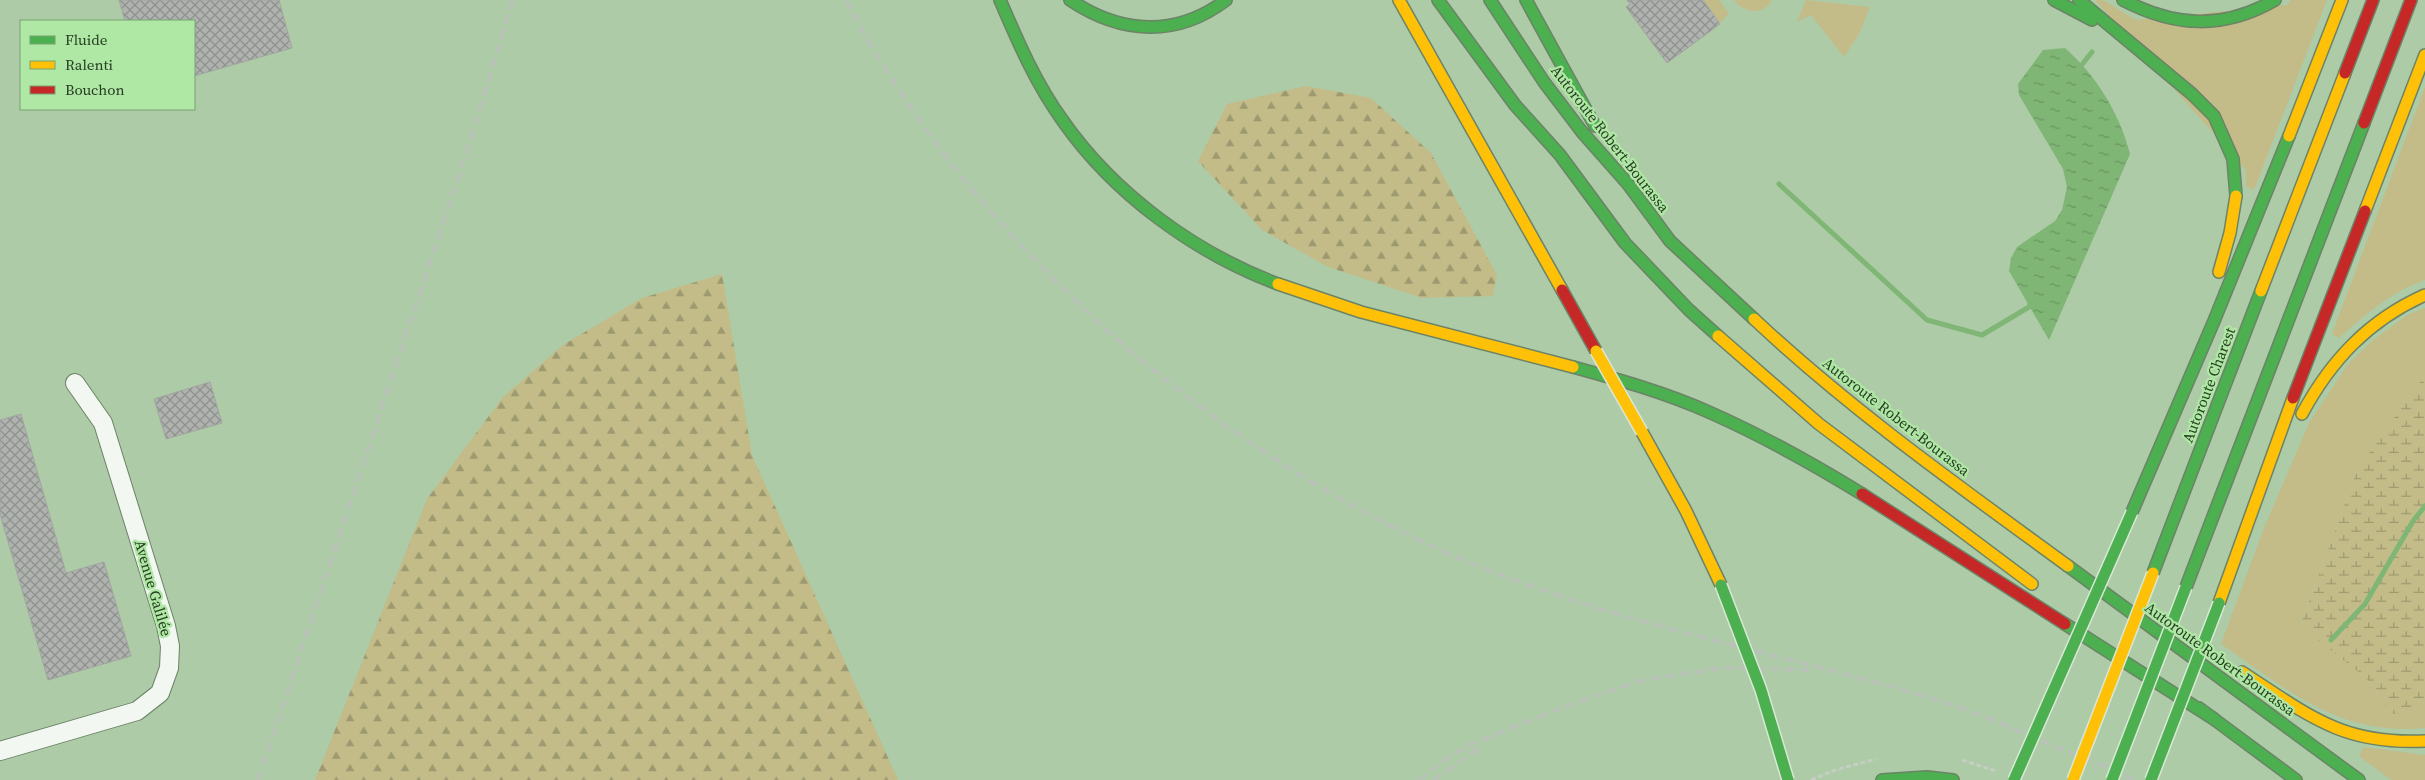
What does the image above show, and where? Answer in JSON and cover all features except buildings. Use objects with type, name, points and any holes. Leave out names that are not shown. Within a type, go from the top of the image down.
[{"type":"main road","points":[[1000,0],[1039,82],[1064,124],[1118,187],[1155,220],[1192,243],[1245,271],[1323,301],[1654,391],[1717,416],[1788,450],[1857,490],[2214,719]]},
{"type":"main road","points":[[1070,0],[1082,10],[1118,24],[1150,29],[1189,21],[1219,6],[1226,0]]},
{"type":"main road","points":[[1399,0],[1686,511],[1721,585],[1761,690],[1788,780]]},
{"type":"main road","points":[[1438,0],[1515,105],[1560,155],[1625,243],[1689,310],[1754,370],[1819,424],[2041,590]]},
{"type":"main road","name":"Autoroute Robert-Bourassa","points":[[1490,0],[1544,82],[1582,132],[1628,184],[1670,241],[1794,357],[1910,450],[2359,780]]},
{"type":"main road","points":[[1526,0],[1628,184]]},
{"type":"main road","points":[[2054,0],[2119,34]]},
{"type":"main road","points":[[2079,0],[2204,104],[2214,116],[2228,142],[2236,177],[2236,194],[2230,232],[2216,282]]},
{"type":"main road","points":[[2123,0],[2151,14],[2180,21],[2195,22],[2227,19],[2244,15],[2275,0]]},
{"type":"main road","points":[[2014,780],[2167,433],[2259,214],[2342,0]]},
{"type":"main road","name":"Autoroute Charest","points":[[2073,780],[2373,0]]},
{"type":"main road","points":[[2112,780],[2411,0]]},
{"type":"main road","points":[[2151,780],[2219,603],[2265,472],[2425,54]]},
{"type":"main road","points":[[2219,603],[2296,426],[2316,388],[2340,357],[2368,328],[2394,309],[2425,295]]},
{"type":"main road","points":[[2167,433],[2188,358],[2210,298]]},
{"type":"main road","points":[[2062,561],[2213,655]]},
{"type":"main road","points":[[2072,614],[2296,780]]},
{"type":"main road","points":[[2230,665],[2294,706],[2344,732],[2382,741],[2425,741]]},
{"type":"main road","points":[[1882,780],[1928,776],[1953,780]]},
{"type":"street","name":"Avenue Galilée","points":[[0,752],[137,712],[160,692],[169,668],[170,646],[166,626],[103,423],[75,383]]},
{"type":"green space","points":[[1703,0],[1719,0],[1729,14],[1720,23]]},
{"type":"green space","points":[[1734,0],[1772,0],[1764,9],[1753,11],[1743,8]]},
{"type":"green space","points":[[1806,0],[1870,7],[1859,34],[1844,57],[1811,15],[1797,22]]},
{"type":"green space","points":[[2095,0],[2103,0],[2136,20],[2287,5],[2291,0],[2327,0],[2254,190],[2246,186],[2246,170]]},
{"type":"green space","points":[[1306,86],[1371,98],[1431,153],[1497,275],[1493,296],[1422,298],[1328,267],[1262,230],[1198,161],[1227,104]]},
{"type":"green space","points":[[2425,87],[2425,280],[2390,298],[2339,338],[2332,334]]},
{"type":"green space","points":[[722,274],[752,455],[898,780],[315,780],[427,499],[503,397],[563,345],[642,298]]},
{"type":"green space","points":[[2425,308],[2425,375],[2358,468],[2300,625],[2365,677],[2391,714],[2409,714],[2425,702],[2425,728],[2395,729],[2367,725],[2341,717],[2316,706],[2292,693],[2221,644],[2264,528],[2309,423],[2348,364],[2372,341],[2407,315]]},
{"type":"green space","points":[[2425,375],[2425,702],[2409,714],[2391,714],[2365,677],[2300,626],[2358,468]]},
{"type":"green space","points":[[2364,747],[2425,755],[2425,780],[2391,780],[2359,756]]},
{"type":"water","points":[[2065,48],[2087,70],[2105,96],[2120,124],[2130,154],[2049,340],[2009,271],[2011,258],[2017,247],[2055,221],[2062,210],[2067,187],[2063,169],[2019,95],[2018,84],[2043,50]]},
{"type":"waterway","points":[[2080,67],[2092,52]]},
{"type":"waterway","points":[[1779,184],[1927,320],[1982,335],[2029,307],[2031,302]]},
{"type":"waterway","points":[[2331,640],[2365,604],[2413,521],[2425,506]]},
{"type":"railway","points":[[258,780],[461,169],[513,0]]},
{"type":"railway","points":[[846,0],[896,86],[955,168],[1021,246],[1094,319],[1173,386],[1256,446],[1342,500],[1454,556],[1528,585],[1628,617],[1893,687],[1946,703],[2104,766],[2133,780]]},
{"type":"railway","points":[[1418,780],[1471,744],[1569,705],[1643,680],[1721,668],[1809,670]]},
{"type":"railway","points":[[1434,780],[1482,746]]},
{"type":"traffic: fast","points":[[1000,0],[1036,78],[1053,107],[1083,148],[1106,173],[1158,218],[1187,238],[1217,256],[1278,284]]},
{"type":"traffic: fast","points":[[1070,0],[1109,20],[1148,27],[1168,26],[1188,21],[1226,0]]},
{"type":"traffic: fast","points":[[1438,0],[1515,105],[1560,155],[1625,243],[1689,310],[1718,336]]},
{"type":"traffic: fast","points":[[1490,0],[1544,82],[1582,132],[1628,184],[1670,241],[1754,319]]},
{"type":"traffic: fast","points":[[1526,0],[1595,126]]},
{"type":"traffic: fast","points":[[2054,0],[2092,20]]},
{"type":"traffic: fast","points":[[2079,0],[2192,94],[2214,116],[2233,159],[2236,196]]},
{"type":"traffic: fast","points":[[2123,0],[2161,16],[2199,21],[2237,16],[2256,10],[2275,0]]},
{"type":"traffic: fast","points":[[2186,587],[2364,123]]},
{"type":"traffic: fast","points":[[2132,512],[2214,321],[2289,136]]},
{"type":"traffic: fast","points":[[2153,573],[2261,291]]},
{"type":"traffic: fast","points":[[1573,367],[1660,393],[1711,413],[1788,451],[1862,494]]},
{"type":"traffic: fast","points":[[2014,780],[2132,512]]},
{"type":"traffic: fast","points":[[2068,566],[2359,780]]},
{"type":"traffic: fast","points":[[1721,585],[1761,690],[1788,780]]},
{"type":"traffic: fast","points":[[2112,780],[2186,587]]},
{"type":"traffic: fast","points":[[2151,780],[2219,603]]},
{"type":"traffic: fast","points":[[2065,624],[2214,719]]},
{"type":"traffic: fast","points":[[2199,708],[2296,780]]},
{"type":"traffic: fast","points":[[1882,780],[1927,777],[1953,780]]},
{"type":"traffic: slow","points":[[1399,0],[1562,290]]},
{"type":"traffic: slow","points":[[2289,136],[2342,0]]},
{"type":"traffic: slow","points":[[2365,211],[2425,55]]},
{"type":"traffic: slow","points":[[2261,291],[2345,73]]},
{"type":"traffic: slow","points":[[2219,272],[2230,233],[2236,196]]},
{"type":"traffic: slow","points":[[1278,284],[1361,312],[1573,367]]},
{"type":"traffic: slow","points":[[2302,414],[2326,376],[2353,344],[2386,317],[2425,295]]},
{"type":"traffic: slow","points":[[1754,319],[1829,385],[1907,447],[2068,566]]},
{"type":"traffic: slow","points":[[1718,336],[1819,424],[2032,584]]},
{"type":"traffic: slow","points":[[1596,351],[1642,432]]},
{"type":"traffic: slow","points":[[2219,603],[2293,398]]},
{"type":"traffic: slow","points":[[1642,432],[1686,511],[1721,585]]},
{"type":"traffic: slow","points":[[2073,780],[2153,573]]},
{"type":"traffic: slow","points":[[2242,672],[2307,714],[2348,732],[2371,738],[2396,741],[2425,741]]},
{"type":"traffic: jam","points":[[2345,73],[2373,0]]},
{"type":"traffic: jam","points":[[2364,123],[2411,0]]},
{"type":"traffic: jam","points":[[2293,398],[2365,211]]},
{"type":"traffic: jam","points":[[1562,290],[1596,351]]},
{"type":"traffic: jam","points":[[1862,494],[2065,624]]}]
